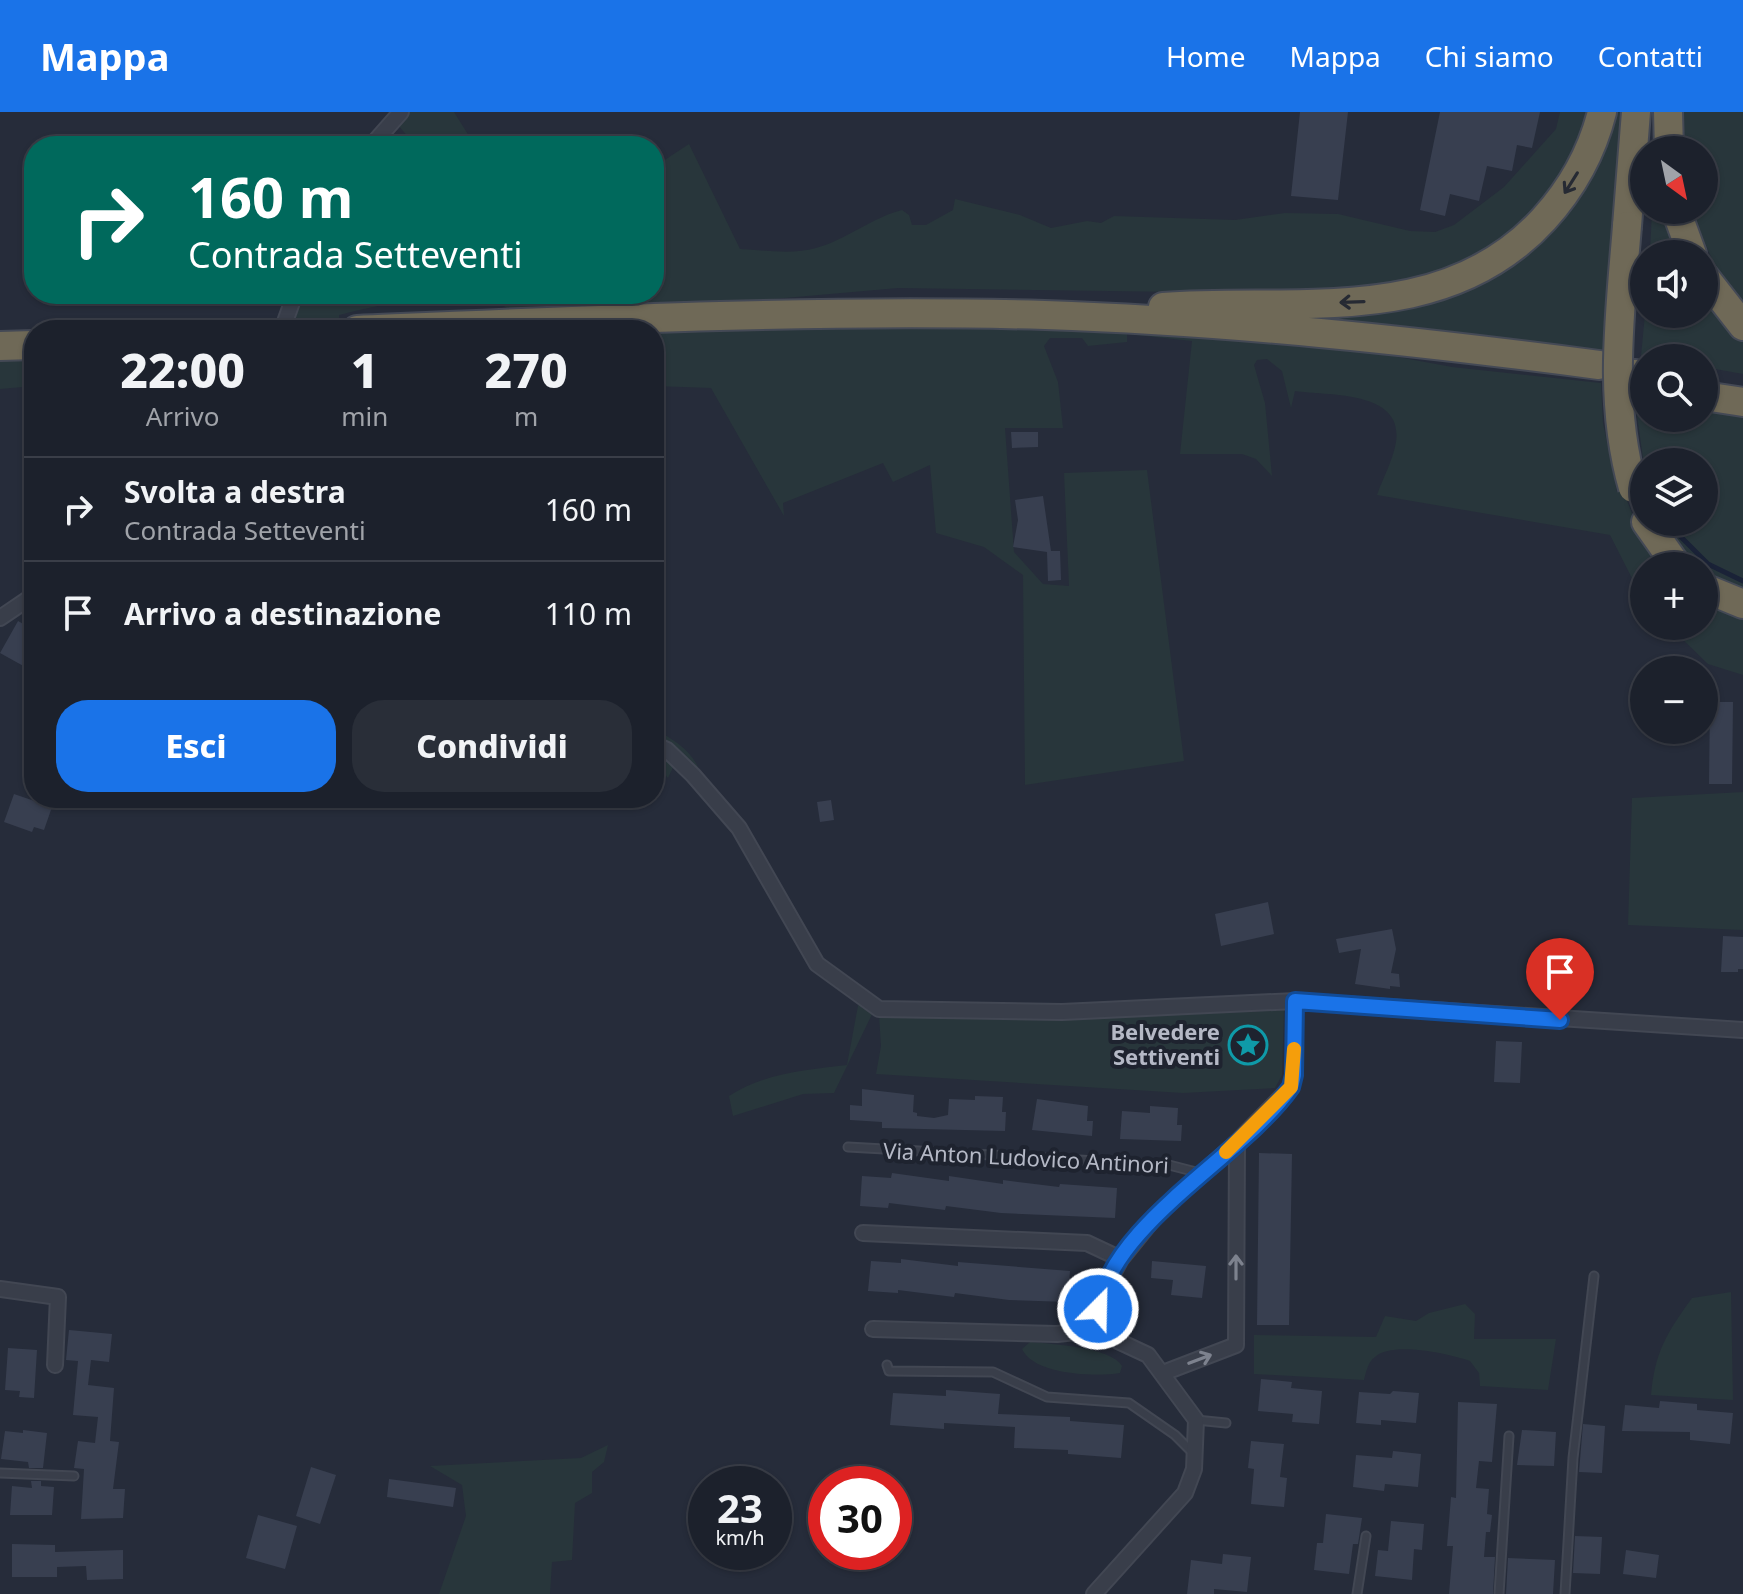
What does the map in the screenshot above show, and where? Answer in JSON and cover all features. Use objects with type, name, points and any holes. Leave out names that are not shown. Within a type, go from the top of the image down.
[{"type":"highway","points":[[1046,315],[1214,303],[1376,301],[1412,295],[1452,283],[1515,246],[1555,206],[1587,154],[1602,112]]},
{"type":"highway","points":[[1630,475],[1619,428],[1617,378],[1636,112]]},
{"type":"highway","points":[[1668,112],[1669,136]]},
{"type":"highway","points":[[1718,294],[1743,326]]},
{"type":"highway","points":[[606,320],[730,315],[1046,315],[1303,330],[1599,365]]},
{"type":"highway","points":[[0,346],[24,345]]},
{"type":"highway","points":[[1718,383],[1743,387]]},
{"type":"highway","points":[[1718,398],[1743,402]]},
{"type":"highway","points":[[1718,594],[1743,604]]},
{"type":"street","points":[[380,136],[401,112]]},
{"type":"street","points":[[0,618],[24,606]]},
{"type":"street","points":[[664,749],[693,775],[739,828],[817,964],[877,1007],[1062,1012],[1295,1001],[1743,1030]]},
{"type":"street","name":"Via Anton Ludovico Antinori","points":[[1104,1329],[1098,1309],[1100,1298],[1121,1259],[1159,1212],[1237,1142],[1291,1087],[1294,1075],[1295,1001]]},
{"type":"street","points":[[1163,1373],[1236,1345],[1237,1142]]},
{"type":"street","points":[[863,1233],[1087,1243],[1121,1259]]},
{"type":"street","points":[[0,1289],[58,1297],[55,1365]]},
{"type":"street","points":[[873,1329],[1057,1334],[1104,1329],[1118,1341],[1148,1355],[1196,1420],[1194,1469],[1185,1493],[1094,1594]]},
{"type":"lane","name":"Via Anton Ludovico Antinori","points":[[848,1147],[1169,1165],[1202,1173]]},
{"type":"lane","points":[[1565,1594],[1573,1458],[1594,1276]]},
{"type":"lane","points":[[887,1365],[889,1371],[993,1372],[1047,1397],[1129,1403],[1175,1435],[1194,1454]]},
{"type":"lane","points":[[1196,1420],[1226,1423]]},
{"type":"lane","points":[[1499,1594],[1509,1436]]},
{"type":"lane","points":[[0,1473],[74,1476]]},
{"type":"lane","points":[[1357,1594],[1366,1536]]},
{"type":"shaded area","points":[[409,112],[454,112],[469,136],[407,136],[397,124]]},
{"type":"shaded area","points":[[1560,112],[1597,112],[1529,228],[1450,277],[1320,294],[898,288],[752,301],[664,304],[664,160],[689,144],[740,249],[788,252],[816,248],[838,240],[902,210],[909,215],[912,225],[926,225],[953,210],[955,199],[1020,215],[1051,228],[1087,221],[1101,223],[1114,216],[1235,220],[1285,213],[1338,214],[1410,231],[1435,232],[1454,225],[1504,187],[1556,129]]},
{"type":"shaded area","points":[[1615,112],[1629,112],[1603,352],[1474,334],[1310,319],[1307,309],[1481,280]]},
{"type":"shaded area","points":[[1682,112],[1743,112],[1743,310],[1718,269],[1718,240],[1704,240],[1698,224],[1718,224],[1718,136],[1683,136]]},
{"type":"shaded area","points":[[1651,224],[1677,224],[1683,240],[1651,240]]},
{"type":"shaded area","points":[[1718,300],[1743,331],[1743,374],[1718,370],[1718,344],[1642,344],[1644,328],[1718,328]]},
{"type":"shaded area","points":[[300,304],[390,304],[339,315],[339,320],[295,320]]},
{"type":"shaded area","points":[[499,304],[660,304],[508,309]]},
{"type":"shaded area","points":[[146,318],[279,320],[140,320]]},
{"type":"shaded area","points":[[857,326],[1195,334],[1355,349],[1452,367],[1601,383],[1603,423],[1617,492],[1623,491],[1630,508],[1630,536],[1644,536],[1655,552],[1630,552],[1630,574],[1610,535],[1377,495],[1396,442],[1395,425],[1388,413],[1376,404],[1361,399],[1295,391],[1291,408],[1282,371],[1267,359],[1257,360],[1254,365],[1265,403],[1272,476],[1256,459],[1242,454],[1180,454],[1192,341],[1127,334],[1127,342],[1088,346],[1082,338],[1050,338],[1044,346],[1058,382],[1063,428],[1005,428],[1014,552],[1043,584],[1069,586],[1064,473],[1147,470],[1184,761],[1025,785],[1023,575],[984,547],[936,533],[930,465],[893,482],[883,463],[783,503],[784,516],[711,388],[664,386],[664,330]]},
{"type":"shaded area","points":[[24,360],[24,387],[0,389],[0,361]]},
{"type":"shaded area","points":[[1718,409],[1743,413],[1743,590],[1718,578],[1718,552],[1685,552],[1672,536],[1718,536],[1718,448],[1642,448],[1639,432],[1718,432]]},
{"type":"shaded area","points":[[1718,608],[1743,619],[1743,675],[1718,667],[1718,656],[1700,656],[1683,640],[1718,640]]},
{"type":"shaded area","points":[[664,735],[693,759],[704,788],[675,763],[668,778],[664,773]]},
{"type":"shaded area","points":[[1743,792],[1743,930],[1628,925],[1632,798]]},
{"type":"shaded area","points":[[860,995],[875,1008],[834,1093],[803,1094],[733,1116],[729,1096],[742,1088],[786,1074],[847,1065]]},
{"type":"shaded area","points":[[1284,1010],[1282,1075],[1275,1088],[1183,1093],[876,1074],[881,1046],[879,1015],[1059,1020]]},
{"type":"shaded area","points":[[1731,1292],[1733,1400],[1651,1395],[1655,1367],[1663,1344],[1692,1298]]},
{"type":"shaded area","points":[[1465,1304],[1475,1314],[1474,1339],[1556,1339],[1548,1390],[1480,1386],[1479,1373],[1470,1361],[1407,1349],[1383,1352],[1375,1357],[1364,1380],[1254,1374],[1254,1335],[1376,1337],[1385,1316],[1416,1321],[1429,1313]]},
{"type":"shaded area","points":[[1030,1342],[1080,1348],[1106,1355],[1122,1366],[1120,1373],[1096,1375],[1052,1369],[1029,1358],[1022,1349]]},
{"type":"shaded area","points":[[608,1445],[604,1462],[592,1472],[592,1493],[575,1503],[572,1560],[552,1562],[550,1594],[439,1594],[466,1516],[462,1485],[430,1466],[581,1458]]},
{"type":"building","points":[[1300,112],[1348,112],[1338,200],[1291,196]]},
{"type":"building","points":[[1440,112],[1540,112],[1532,148],[1517,145],[1512,171],[1487,166],[1479,201],[1450,194],[1445,216],[1420,210]]},
{"type":"building","points":[[1011,432],[1038,432],[1038,447],[1012,448]]},
{"type":"building","points":[[1043,496],[1051,551],[1060,551],[1061,580],[1048,581],[1047,552],[1013,547],[1018,520],[1015,500]]},
{"type":"building","points":[[18,621],[24,624],[24,666],[0,653]]},
{"type":"building","points":[[1718,702],[1733,702],[1732,784],[1709,784],[1709,744],[1718,744]]},
{"type":"building","points":[[14,794],[24,797],[24,808],[52,808],[44,830],[34,827],[32,832],[4,822]]},
{"type":"building","points":[[831,800],[834,820],[820,822],[817,802]]},
{"type":"building","points":[[1268,902],[1274,934],[1221,946],[1215,914]]},
{"type":"building","points":[[1392,929],[1396,949],[1391,973],[1399,974],[1400,987],[1390,986],[1390,989],[1355,984],[1361,949],[1339,953],[1336,939]]},
{"type":"building","points":[[1723,936],[1743,937],[1743,969],[1738,969],[1738,972],[1721,972]]},
{"type":"building","points":[[1496,1041],[1522,1042],[1520,1083],[1494,1082]]},
{"type":"building","points":[[862,1089],[914,1095],[913,1112],[917,1116],[934,1118],[948,1115],[949,1099],[1003,1097],[1005,1131],[882,1128],[882,1122],[850,1120],[850,1105],[862,1106]]},
{"type":"building","points":[[1037,1099],[1088,1106],[1087,1121],[1093,1121],[1092,1136],[1032,1130]]},
{"type":"building","points":[[1150,1106],[1178,1108],[1177,1125],[1182,1125],[1181,1141],[1120,1139],[1122,1111],[1150,1113]]},
{"type":"building","points":[[1259,1153],[1292,1154],[1289,1325],[1257,1325]]},
{"type":"building","points":[[892,1173],[949,1181],[949,1176],[1003,1184],[1003,1180],[1059,1187],[1060,1184],[1117,1188],[1115,1218],[1001,1213],[946,1206],[945,1210],[889,1203],[888,1208],[860,1206],[862,1176],[891,1178]]},
{"type":"building","points":[[901,1259],[958,1266],[958,1262],[1070,1271],[1068,1302],[1009,1300],[955,1293],[954,1297],[898,1290],[898,1293],[868,1291],[871,1261],[901,1263]]},
{"type":"building","points":[[1152,1261],[1206,1266],[1202,1298],[1171,1295],[1173,1280],[1151,1278]]},
{"type":"building","points":[[69,1330],[112,1334],[109,1362],[91,1360],[88,1385],[114,1388],[110,1441],[119,1442],[113,1489],[125,1489],[123,1518],[81,1519],[84,1469],[74,1468],[78,1441],[95,1443],[98,1417],[73,1415],[78,1361],[66,1360]]},
{"type":"building","points":[[8,1348],[37,1350],[34,1398],[19,1397],[20,1391],[5,1390]]},
{"type":"building","points":[[1261,1379],[1292,1382],[1291,1388],[1322,1391],[1319,1424],[1292,1422],[1293,1414],[1258,1411]]},
{"type":"building","points":[[946,1390],[1000,1394],[998,1414],[1070,1417],[1070,1421],[1124,1425],[1121,1458],[1068,1454],[1068,1450],[1014,1448],[1015,1427],[944,1423],[944,1429],[890,1425],[893,1393],[946,1396]]},
{"type":"building","points":[[1393,1391],[1419,1393],[1416,1423],[1381,1420],[1381,1425],[1356,1423],[1359,1392],[1390,1394]]},
{"type":"building","points":[[1660,1401],[1697,1404],[1697,1410],[1733,1413],[1730,1444],[1690,1440],[1690,1432],[1622,1431],[1625,1405],[1659,1408]]},
{"type":"building","points":[[1458,1402],[1497,1404],[1492,1462],[1479,1461],[1476,1488],[1489,1489],[1487,1514],[1492,1515],[1490,1532],[1486,1532],[1484,1557],[1495,1557],[1493,1594],[1449,1594],[1453,1546],[1447,1546],[1451,1497],[1456,1498]]},
{"type":"building","points":[[1583,1424],[1605,1426],[1602,1473],[1579,1472]]},
{"type":"building","points":[[23,1430],[47,1433],[43,1468],[29,1468],[28,1462],[1,1459],[5,1431],[23,1433]]},
{"type":"building","points":[[1522,1430],[1556,1432],[1554,1466],[1517,1465]]},
{"type":"building","points":[[1251,1441],[1284,1444],[1280,1477],[1287,1478],[1284,1507],[1251,1504],[1254,1469],[1248,1468]]},
{"type":"building","points":[[1393,1451],[1421,1454],[1418,1487],[1385,1484],[1384,1491],[1353,1487],[1356,1455],[1392,1458]]},
{"type":"building","points":[[311,1467],[336,1475],[320,1524],[296,1516]]},
{"type":"building","points":[[389,1479],[456,1488],[453,1507],[387,1497]]},
{"type":"building","points":[[31,1481],[41,1481],[41,1486],[54,1487],[52,1515],[10,1515],[12,1486],[32,1488]]},
{"type":"building","points":[[1326,1514],[1362,1518],[1358,1544],[1353,1544],[1349,1574],[1314,1570],[1317,1543],[1323,1543]]},
{"type":"building","points":[[258,1515],[297,1526],[285,1569],[246,1558]]},
{"type":"building","points":[[1391,1521],[1424,1524],[1422,1550],[1414,1549],[1412,1580],[1375,1576],[1378,1550],[1388,1551]]},
{"type":"building","points":[[1575,1536],[1602,1537],[1600,1574],[1573,1573]]},
{"type":"building","points":[[12,1544],[55,1545],[55,1552],[123,1550],[123,1579],[87,1580],[86,1566],[57,1567],[57,1577],[12,1577]]},
{"type":"building","points":[[1626,1550],[1659,1555],[1656,1578],[1623,1574]]},
{"type":"building","points":[[1223,1554],[1251,1557],[1247,1592],[1214,1589],[1214,1594],[1187,1594],[1191,1560],[1222,1564]]},
{"type":"building","points":[[1508,1558],[1555,1560],[1553,1594],[1506,1594]]},
{"type":"waterway","points":[[1680,536],[1708,564],[1743,581]]},
{"type":"slow traffic","points":[[1226,1152],[1291,1087],[1294,1049]]},
{"type":"place","name":"Belvedere Settiventi","points":[[1248,1045]]},
{"type":"route","points":[[1098,1309],[1100,1298],[1121,1259],[1159,1212],[1237,1142],[1291,1087],[1294,1075],[1295,1001],[1560,1020]]}]
